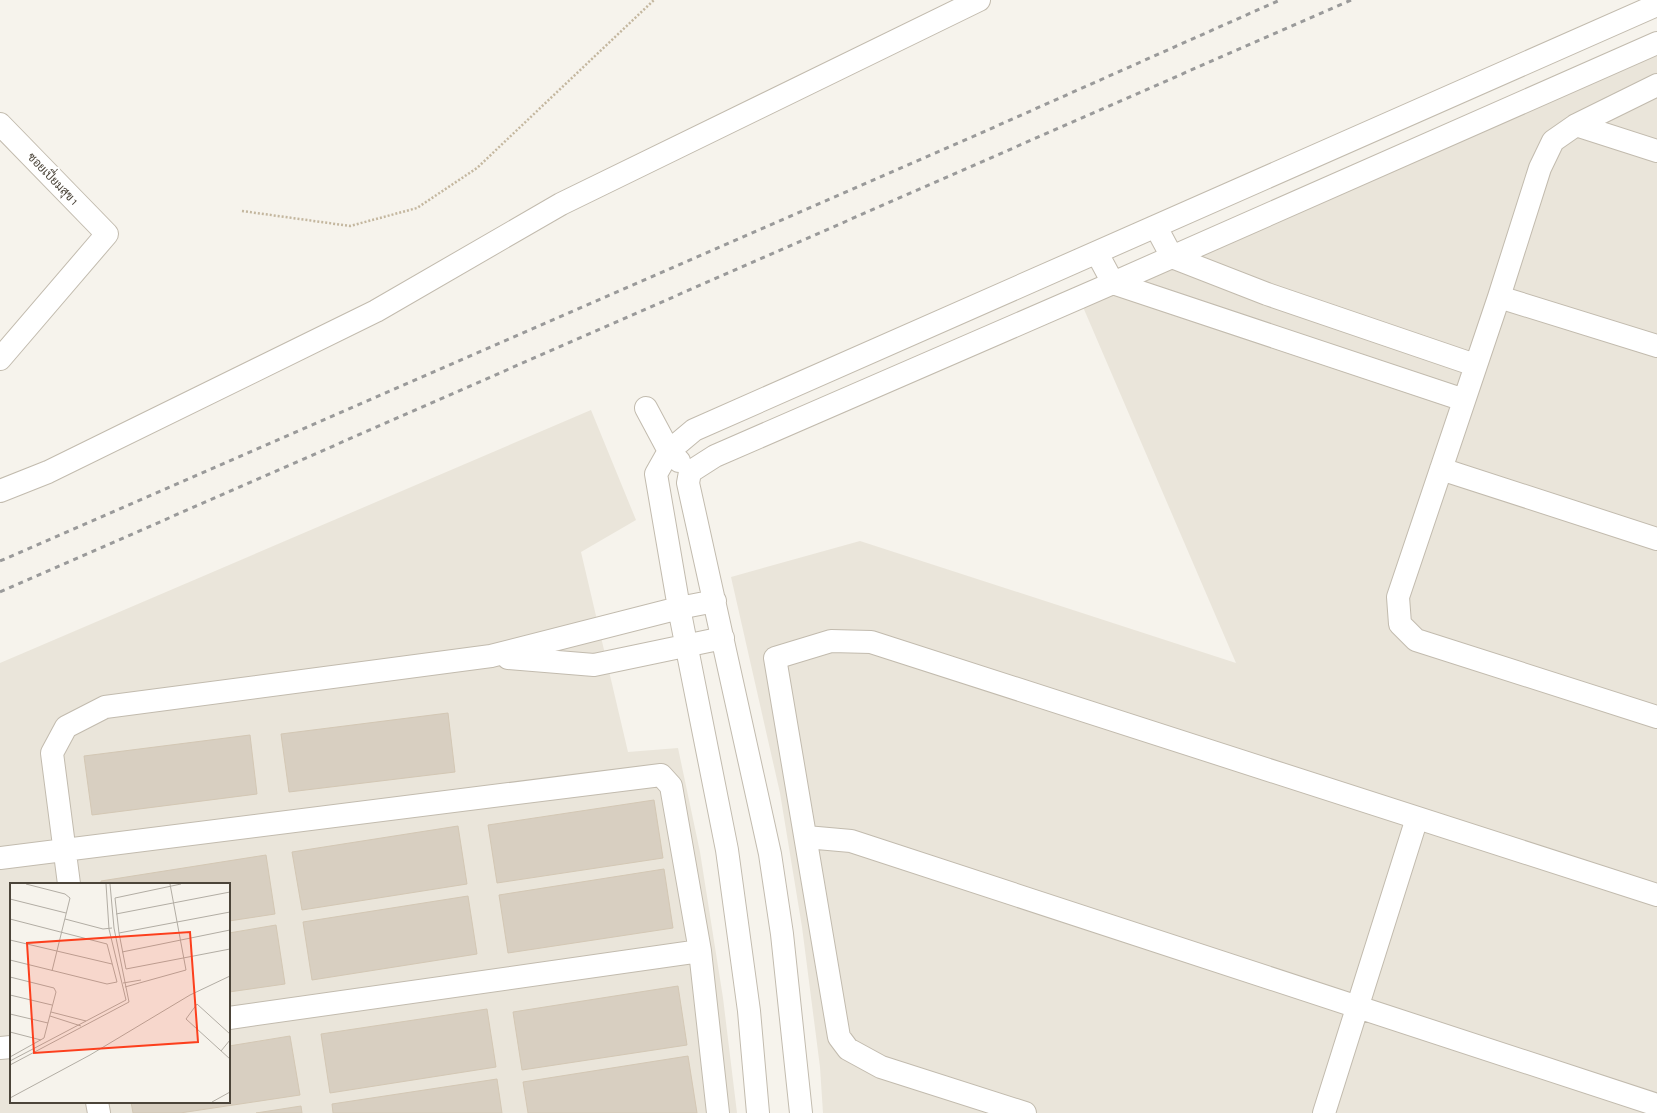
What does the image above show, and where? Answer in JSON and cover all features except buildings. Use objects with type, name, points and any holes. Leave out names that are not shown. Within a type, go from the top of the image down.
[{"type":"street","points":[[0,491],[48,472],[376,311],[561,204],[980,0]]},
{"type":"street","points":[[758,1113],[749,1011],[727,850],[686,646],[656,474],[669,451],[694,430],[1657,6]]},
{"type":"street","points":[[801,1113],[782,934],[770,854],[688,483],[690,472],[715,456],[1113,283],[1657,43]]},
{"type":"street","points":[[1657,85],[1576,125],[1553,141],[1540,168],[1499,297],[1398,597],[1400,624],[1416,640],[1657,717]]},
{"type":"street","name":"ซอยเปี่ยมสุข 1","points":[[0,124],[107,234],[0,359]]},
{"type":"street","points":[[1576,125],[1657,151]]},
{"type":"street","points":[[1156,227],[1172,257],[1267,294],[1475,365]]},
{"type":"street","points":[[1097,253],[1113,283],[1464,400]]},
{"type":"street","points":[[1499,297],[1657,346]]},
{"type":"street","points":[[646,408],[669,451],[690,472]]},
{"type":"street","points":[[1441,469],[1657,539]]},
{"type":"street","points":[[70,883],[52,753],[66,726],[105,707],[491,656],[679,608],[715,601]]},
{"type":"street","points":[[491,656],[594,665],[723,638]]},
{"type":"street","points":[[1024,1113],[881,1067],[848,1049],[839,1037],[775,658],[832,641],[871,642],[1657,895]]},
{"type":"street","points":[[0,858],[661,774],[670,786],[700,951],[718,1113]]},
{"type":"street","points":[[1324,1113],[1417,818]]},
{"type":"street","points":[[806,837],[851,841],[1357,1008],[1657,1105]]},
{"type":"street","points":[[230,1018],[700,951]]},
{"type":"street","points":[[0,1048],[10,1047]]},
{"type":"street","points":[[97,1103],[99,1113]]},
{"type":"path","points":[[242,211],[350,226],[417,208],[477,168],[654,0]]},
{"type":"shaded area","points":[[1657,53],[1657,1113],[823,1113],[820,1067],[802,927],[780,793],[731,577],[860,541],[1236,663],[1083,307]]},
{"type":"shaded area","points":[[591,410],[636,520],[581,552],[628,752],[678,748],[700,852],[723,998],[737,1113],[0,1113],[0,663]]},
{"type":"railway","points":[[0,561],[972,137],[1280,0]]},
{"type":"railway","points":[[0,592],[1351,0]]}]
